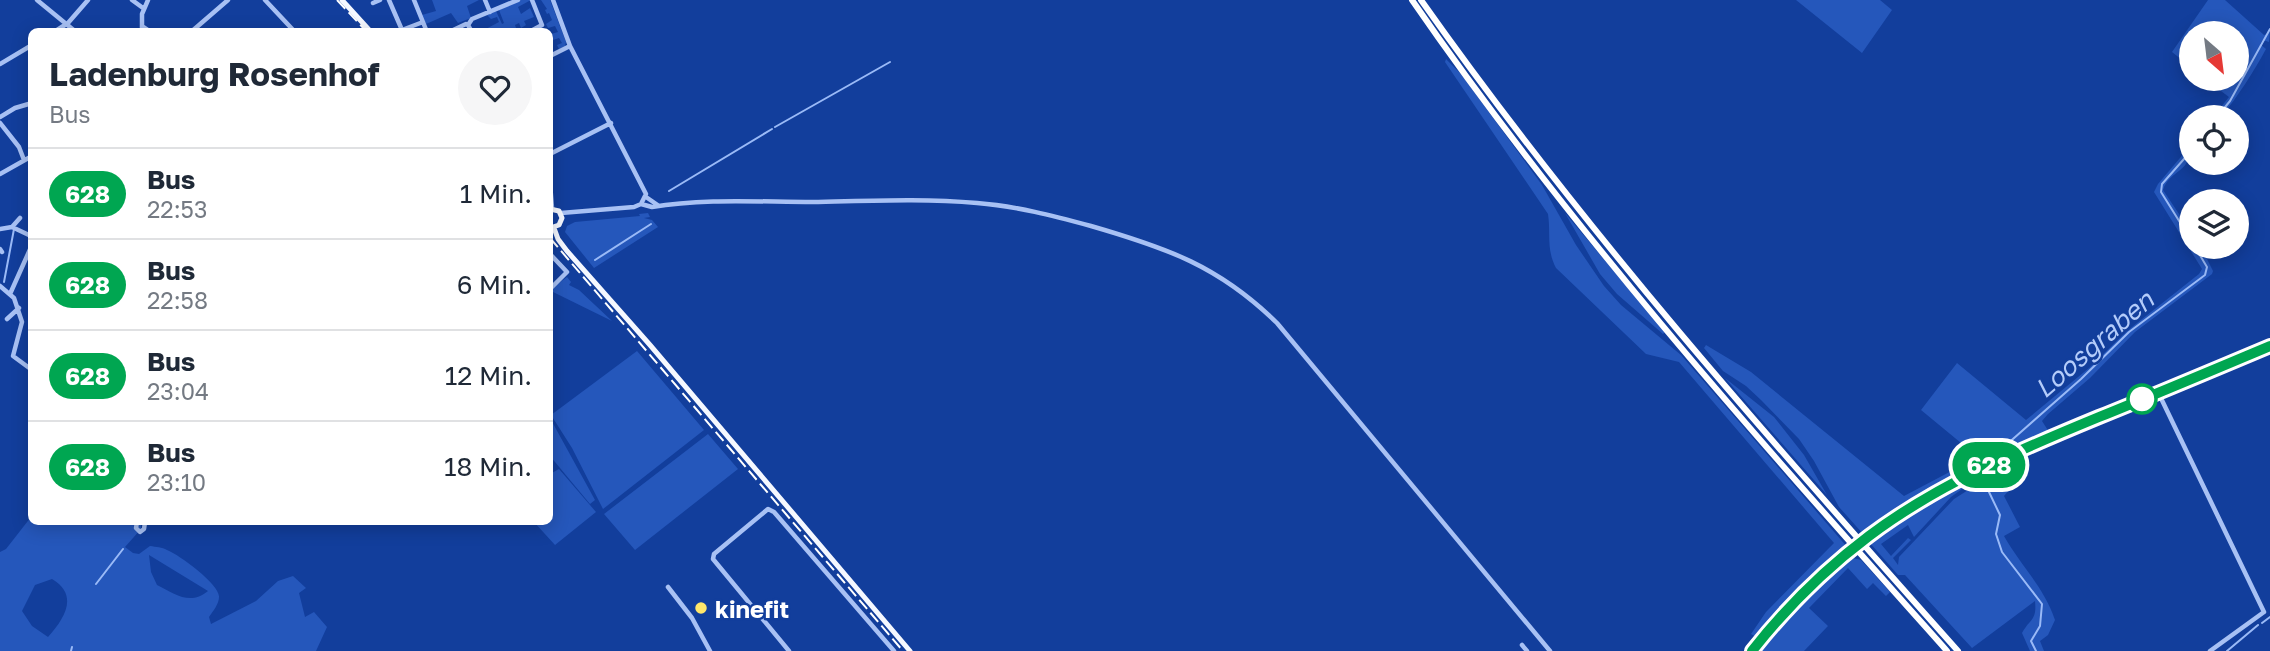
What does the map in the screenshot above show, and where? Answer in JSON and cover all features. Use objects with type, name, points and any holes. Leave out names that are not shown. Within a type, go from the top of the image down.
[{"type":"highway","points":[[1412,0],[1485,102],[1608,260],[1711,384],[1947,651]]},
{"type":"highway","points":[[1422,0],[1521,137],[1622,265],[1958,651]]},
{"type":"main road","points":[[342,0],[367,28]]},
{"type":"main road","points":[[553,210],[561,216],[561,223],[553,227]]},
{"type":"main road","points":[[553,230],[567,251],[910,651]]},
{"type":"street","points":[[37,0],[72,28]]},
{"type":"street","points":[[60,28],[88,0]]},
{"type":"street","points":[[132,0],[143,8]]},
{"type":"street","points":[[142,28],[143,8],[148,0]]},
{"type":"street","points":[[196,28],[228,0]]},
{"type":"street","points":[[265,0],[291,28]]},
{"type":"street","points":[[373,3],[380,0]]},
{"type":"street","points":[[389,0],[401,28]]},
{"type":"street","points":[[414,0],[425,28]]},
{"type":"street","points":[[485,0],[490,12]]},
{"type":"street","points":[[460,28],[468,25],[472,19],[518,0]]},
{"type":"street","points":[[532,0],[542,25],[536,28]]},
{"type":"street","points":[[553,0],[570,46],[645,190],[646,197],[640,205]]},
{"type":"street","points":[[407,28],[423,22]]},
{"type":"street","points":[[553,54],[570,46]]},
{"type":"street","points":[[0,64],[28,47]]},
{"type":"street","points":[[0,117],[28,104]]},
{"type":"street","points":[[0,123],[19,147],[24,160]]},
{"type":"street","points":[[553,152],[611,123]]},
{"type":"street","points":[[0,174],[28,158]]},
{"type":"street","points":[[646,197],[659,206]]},
{"type":"street","points":[[561,216],[640,205],[742,202],[976,203],[1065,219],[1158,246],[1196,262],[1241,291],[1277,323],[1550,651]]},
{"type":"street","points":[[12,227],[20,218]]},
{"type":"street","points":[[0,229],[12,227],[28,235]]},
{"type":"street","points":[[10,294],[28,254]]},
{"type":"street","points":[[553,257],[567,272],[553,286]]},
{"type":"street","points":[[0,286],[10,294],[19,308],[23,328],[13,354],[16,360],[28,368]]},
{"type":"street","points":[[6,319],[19,308]]},
{"type":"street","points":[[1752,651],[1786,611],[1844,555],[1920,502],[1972,473],[2270,346]]},
{"type":"street","points":[[2159,394],[2264,612],[2210,651]]},
{"type":"street","points":[[789,651],[713,557],[765,510],[772,510],[894,651]]},
{"type":"street","points":[[668,587],[692,618],[710,651]]},
{"type":"street","points":[[1522,645],[1527,651]]},
{"type":"shaded area","points":[[432,0],[479,0],[467,6],[471,18],[458,23],[451,13],[426,24],[422,15],[436,11]]},
{"type":"shaded area","points":[[521,0],[531,0],[518,7],[521,14],[530,8],[534,17],[524,21],[526,25],[521,28],[519,23],[515,25],[516,28],[488,28],[499,22],[497,17],[491,19],[487,15],[496,11],[502,24],[504,23],[499,10]]},
{"type":"shaded area","points":[[541,0],[550,0],[566,42],[565,46],[559,49],[557,45],[562,43],[559,38],[553,40],[553,33],[558,32],[555,26],[548,28],[546,24],[552,20],[545,10],[547,9]]},
{"type":"shaded area","points":[[1796,0],[1880,0],[1892,10],[1862,53]]},
{"type":"shaded area","points":[[2208,0],[2225,0],[2248,21],[2193,21]]},
{"type":"shaded area","points":[[2249,22],[2264,35],[2270,28],[2269,42],[2263,40],[2260,44],[2266,49],[2249,77]]},
{"type":"shaded area","points":[[2179,42],[2179,58],[2172,52]]},
{"type":"shaded area","points":[[1446,59],[1461,74],[1542,185],[1576,245],[1604,286],[1621,305],[1681,355],[1848,548],[1814,578],[1758,638],[1751,634],[1766,612],[1834,543],[1679,362],[1646,354],[1556,268],[1550,248],[1548,214],[1445,62]]},
{"type":"shaded area","points":[[2221,91],[2240,91],[2230,105],[2223,105],[2229,97]]},
{"type":"shaded area","points":[[2179,159],[2179,170],[2170,178],[2163,190],[2179,214],[2179,232],[2154,192]]},
{"type":"shaded area","points":[[648,213],[650,217],[644,218],[652,220],[658,227],[594,268],[565,232],[567,226],[575,222]]},
{"type":"shaded area","points":[[1565,213],[1665,332],[1663,334],[1617,294],[1600,274]]},
{"type":"shaded area","points":[[2196,259],[2207,259],[2212,274],[2135,332],[2090,378],[2048,414],[2042,421],[2049,432],[1923,497],[1864,535],[1839,507],[1799,439],[1746,386],[1723,371],[1704,348],[1706,345],[1751,372],[1904,496],[1978,457],[1921,410],[1957,363],[2026,420],[2202,269]]},
{"type":"shaded area","points":[[567,277],[571,282],[569,285],[579,290],[612,321],[553,292],[553,287]]},
{"type":"shaded area","points":[[637,351],[704,430],[603,509],[572,448],[553,418],[553,414]]},
{"type":"shaded area","points":[[1725,378],[1774,417],[1804,455],[1827,495]]},
{"type":"shaded area","points":[[2111,414],[1973,481],[1951,497],[1914,537],[1908,525],[1881,544],[1891,556],[1908,538],[1911,540],[1893,558],[1898,565],[1899,557],[1954,499],[1984,480],[2007,471],[2004,478],[2010,489],[2004,496],[2020,527],[2004,536],[2039,587],[2055,620],[2048,635],[2040,641],[2044,651],[2030,651],[2022,633],[2034,616],[2035,601],[1972,648],[1905,575],[1898,575],[1870,543],[1897,522],[1955,485]]},
{"type":"shaded area","points":[[553,423],[595,500],[590,504],[553,460]]},
{"type":"shaded area","points":[[708,434],[738,469],[635,550],[604,514]]},
{"type":"shaded area","points":[[559,469],[596,512],[555,545],[537,525],[553,525],[553,472]]},
{"type":"shaded area","points":[[28,521],[28,525],[141,525],[141,529],[125,547],[139,554],[150,546],[165,549],[206,578],[219,597],[209,617],[211,624],[256,601],[278,581],[293,576],[306,588],[299,593],[305,617],[314,612],[327,627],[316,651],[0,651],[0,552],[6,549]],"holes":[[[149,555],[208,591],[189,598],[176,595],[157,585],[151,572]],[[52,579],[65,592],[67,607],[60,622],[48,637],[32,626],[22,611],[35,585]]]},
{"type":"shaded area","points":[[1853,558],[1861,560],[1890,592],[1886,596],[1873,583],[1867,589],[1848,568],[1809,608],[1828,626],[1804,651],[1760,651],[1804,602]]},
{"type":"waterway","name":"Loosgraben","points":[[2227,105],[2270,29]]},
{"type":"waterway","points":[[775,127],[890,62]]},
{"type":"waterway","points":[[669,191],[772,129]]},
{"type":"waterway","name":"Loosgraben","points":[[2179,165],[2162,184],[2161,192],[2179,221]]},
{"type":"waterway","points":[[595,260],[651,224]]},
{"type":"waterway","points":[[4,282],[14,229]]},
{"type":"waterway","name":"Loosgraben","points":[[1985,461],[1989,452],[2005,446],[2081,379],[2129,332],[2205,275],[2207,267],[2202,259]]},
{"type":"waterway","name":"Loosgraben","points":[[1987,479],[1989,492],[2000,515],[1996,534],[2002,552],[2042,604],[2040,626],[2031,641],[2036,651]]},
{"type":"waterway","points":[[96,584],[123,549]]},
{"type":"waterway","points":[[2262,623],[2270,617]]},
{"type":"waterway","points":[[2227,651],[2258,625]]},
{"type":"waterway","points":[[71,651],[72,647]]},
{"type":"railway","points":[[337,0],[363,28]]},
{"type":"railway","points":[[553,242],[903,651]]},
{"type":"bus line","name":"628","points":[[1752,651],[1786,611],[1844,555],[1891,520],[1938,491],[2032,445],[2270,346]]},
{"type":"place","name":"kinefit","points":[[701,608]]}]
